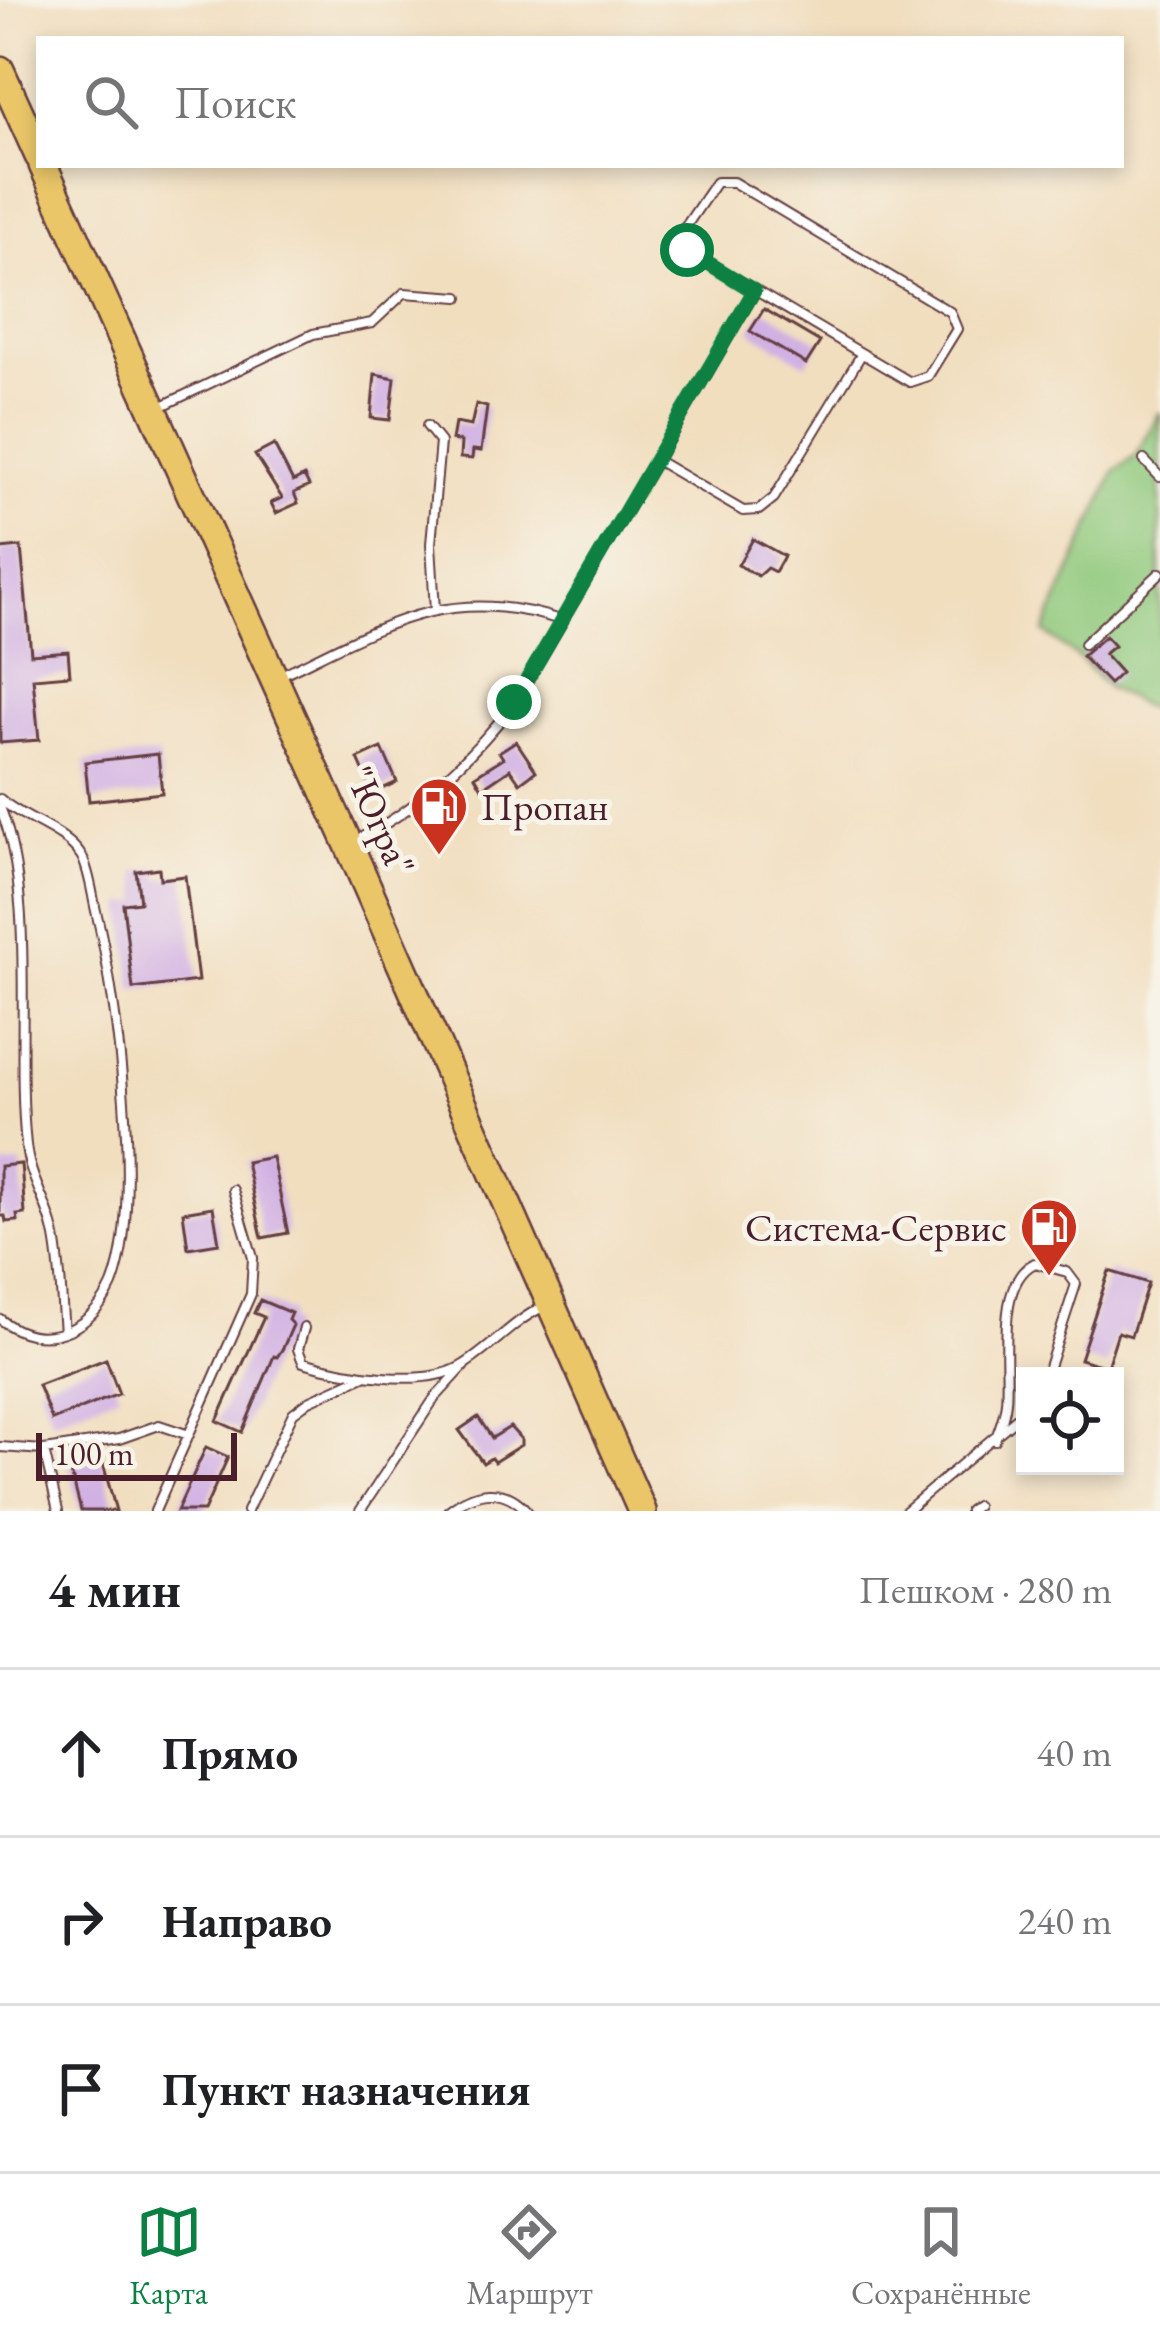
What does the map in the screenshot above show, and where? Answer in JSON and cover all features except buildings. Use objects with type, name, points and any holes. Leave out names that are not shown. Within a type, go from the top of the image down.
[{"type":"highway","points":[[0,70],[36,149]]},
{"type":"highway","name":"\"Югра\"","points":[[44,168],[642,1511]]},
{"type":"lane","points":[[716,182],[733,182],[955,317],[956,328],[922,381],[910,382],[861,355],[687,250],[684,229],[716,182]]},
{"type":"lane","points":[[348,842],[380,827],[440,780],[487,736],[514,702],[754,291]]},
{"type":"lane","points":[[153,410],[313,334],[372,323],[404,293],[460,297]]},
{"type":"lane","points":[[656,460],[743,511],[759,510],[780,490],[861,355]]},
{"type":"lane","points":[[428,426],[440,442],[431,544],[435,611]]},
{"type":"lane","points":[[1144,460],[1160,477]]},
{"type":"lane","points":[[1084,644],[1160,573]]},
{"type":"lane","points":[[274,678],[400,617],[497,604],[563,621]]},
{"type":"lane","points":[[0,803],[11,844],[19,916],[20,1084],[26,1150],[34,1186],[55,1236],[64,1332]]},
{"type":"lane","points":[[0,803],[81,855],[104,943],[115,1014],[125,1173],[121,1252],[104,1301],[64,1332],[28,1334],[0,1319]]},
{"type":"lane","points":[[155,1511],[253,1283],[253,1258],[233,1190]]},
{"type":"lane","points":[[994,1440],[1006,1401],[1008,1310],[1021,1273],[1035,1263],[1067,1272],[1076,1284],[1049,1367]]},
{"type":"lane","points":[[360,1511],[434,1399],[471,1359],[521,1318],[550,1304]]},
{"type":"lane","points":[[304,1328],[298,1349],[303,1362],[339,1373],[441,1373],[471,1359]]},
{"type":"lane","points":[[248,1511],[293,1413],[365,1375]]},
{"type":"lane","points":[[906,1511],[1016,1419]]},
{"type":"lane","points":[[0,1447],[44,1450],[118,1439],[159,1425],[189,1435]]},
{"type":"lane","points":[[44,1450],[58,1511]]},
{"type":"lane","points":[[448,1511],[464,1498],[484,1492],[505,1493],[527,1511]]},
{"type":"green space","points":[[1160,412],[1160,714],[1108,688],[1044,632],[1115,471],[1136,456]]},
{"type":"place","name":"Пропан","points":[[439,857]]},
{"type":"place","name":"Система-Сервис","points":[[1049,1278]]},
{"type":"route","points":[[514,702],[754,291],[687,250]]}]
